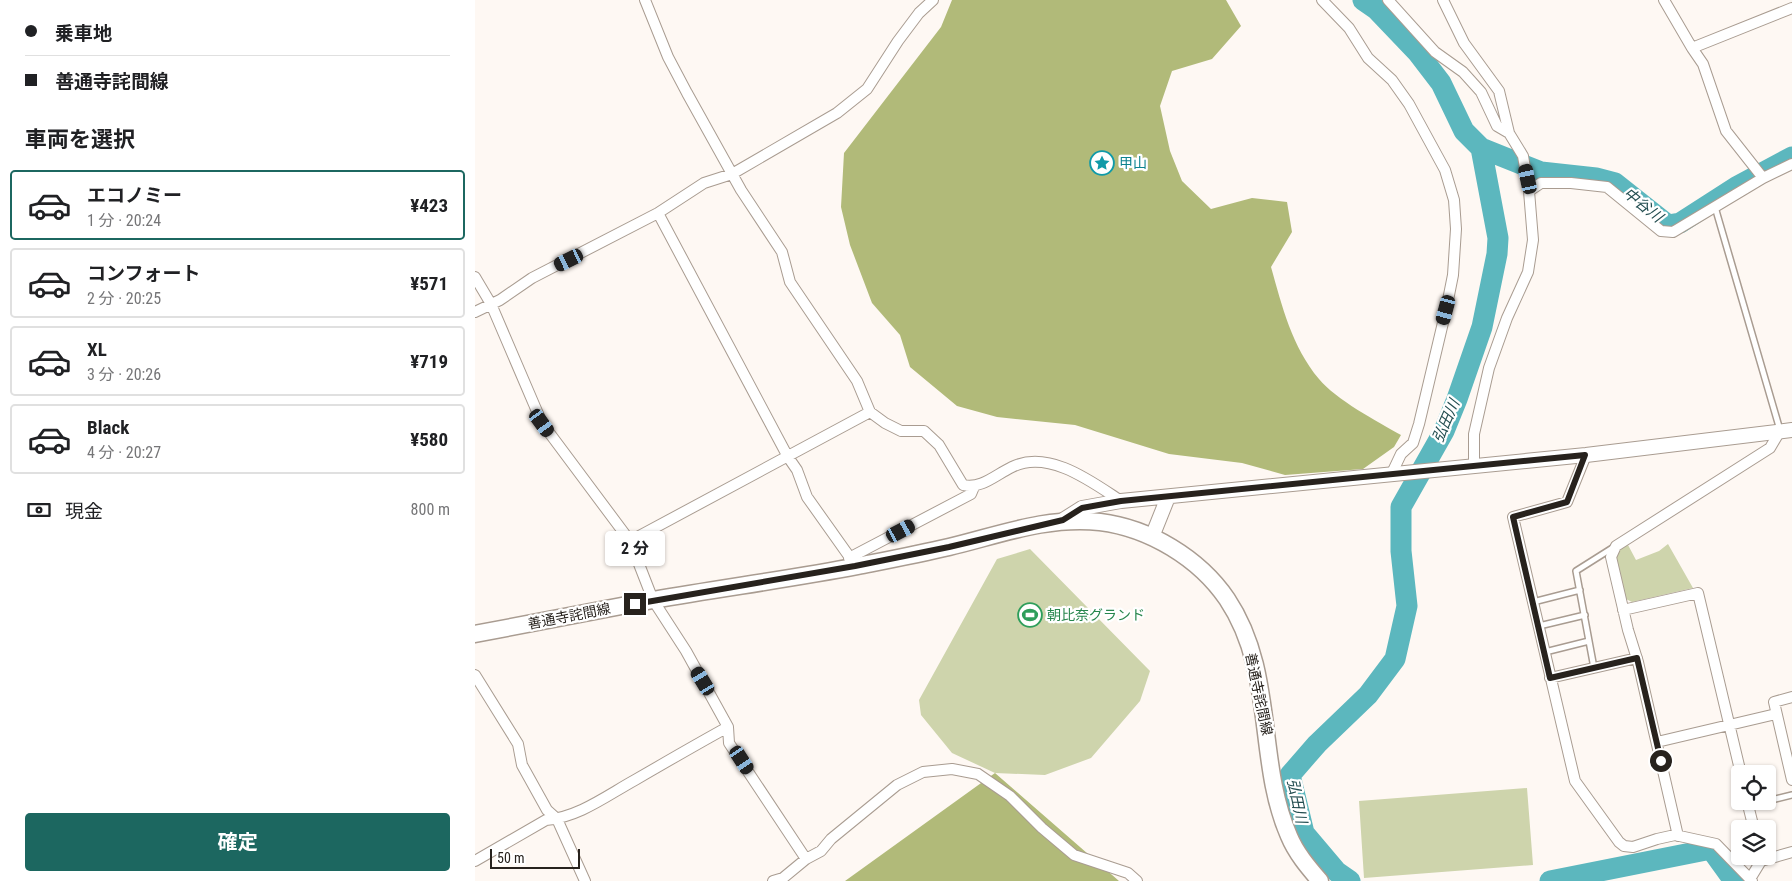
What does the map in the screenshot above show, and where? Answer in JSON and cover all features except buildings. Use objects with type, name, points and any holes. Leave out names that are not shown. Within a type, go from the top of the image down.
[{"type":"main road","name":"善通寺詫間線","points":[[475,634],[1063,520],[1100,522],[1127,528],[1152,537],[1179,551],[1206,574],[1227,599],[1243,629],[1256,666],[1279,808],[1293,845],[1303,862],[1320,881]]},
{"type":"street","points":[[645,0],[668,57],[732,174],[782,252],[790,282],[857,381],[870,412],[901,431],[924,432],[939,445],[963,485],[974,487],[1025,462],[1038,462],[1059,466],[1086,478],[1121,501]]},
{"type":"street","points":[[475,312],[500,300],[532,278],[658,213],[704,183],[732,174],[813,129],[855,100],[867,89],[919,13],[933,0]]},
{"type":"street","points":[[1322,0],[1349,28],[1368,58],[1392,80],[1409,104],[1445,170],[1454,200],[1456,229],[1453,275],[1446,310],[1419,424],[1413,443],[1401,454],[1396,472]]},
{"type":"street","points":[[1388,0],[1435,52],[1463,72],[1481,92],[1497,126],[1509,134]]},
{"type":"street","points":[[1443,0],[1464,43],[1499,91],[1509,134],[1523,156],[1528,179],[1533,240],[1528,272],[1507,318],[1489,368],[1474,434],[1474,465]]},
{"type":"street","points":[[1664,0],[1703,64],[1726,131],[1763,178]]},
{"type":"street","points":[[1692,48],[1792,8]]},
{"type":"street","points":[[1529,191],[1541,183],[1571,183],[1607,187],[1661,231],[1673,232],[1763,178],[1792,164]]},
{"type":"street","points":[[658,213],[797,470],[807,496],[852,562],[971,494],[974,487]]},
{"type":"street","points":[[475,276],[491,304],[542,423],[630,540],[653,600],[703,681],[728,727],[729,743],[806,859]]},
{"type":"street","points":[[630,540],[870,412]]},
{"type":"street","points":[[1063,520],[1082,508],[1121,501],[1396,472],[1585,455],[1786,431]]},
{"type":"street","points":[[1678,836],[1637,658],[1611,558],[1616,546],[1770,448],[1786,431]]},
{"type":"street","points":[[1585,455],[1567,502],[1513,517],[1575,781],[1619,842],[1624,846],[1633,847],[1657,838],[1678,836],[1716,844],[1751,880],[1758,865]]},
{"type":"street","points":[[1152,537],[1168,497]]},
{"type":"street","points":[[1623,610],[1698,593],[1739,765]]},
{"type":"street","points":[[1550,678],[1637,658]]},
{"type":"street","points":[[475,675],[518,744],[522,765],[547,810],[557,819],[585,881]]},
{"type":"street","points":[[1792,697],[1773,702],[1792,780]]},
{"type":"street","points":[[1657,742],[1776,714]]},
{"type":"street","points":[[475,861],[545,820],[557,819],[599,803],[628,783],[728,727]]},
{"type":"street","points":[[773,881],[795,870],[806,859],[821,852],[831,839],[897,785],[923,772],[952,770],[978,774],[1010,796],[1042,828],[1074,855],[1128,873],[1137,881]]},
{"type":"street","points":[[1776,855],[1792,852]]},
{"type":"lane","points":[[1715,207],[1786,431]]},
{"type":"lane","points":[[1595,668],[1576,571],[1616,546]]},
{"type":"lane","points":[[1533,602],[1580,590]]},
{"type":"lane","points":[[1539,626],[1585,615]]},
{"type":"lane","points":[[1545,652],[1589,642]]},
{"type":"lane","points":[[1776,799],[1792,795]]},
{"type":"green space","points":[[952,0],[1226,0],[1241,26],[1212,59],[1172,71],[1160,106],[1170,151],[1182,181],[1211,209],[1252,198],[1287,202],[1292,232],[1271,267],[1295,340],[1310,367],[1326,387],[1357,410],[1401,435],[1394,447],[1363,469],[1285,475],[1242,463],[1169,454],[1075,425],[997,417],[957,406],[910,367],[900,335],[872,303],[850,245],[841,207],[844,153],[941,27]]},
{"type":"green space","points":[[1668,544],[1693,588],[1632,602],[1626,599],[1615,556],[1618,549],[1628,545],[1636,560],[1659,551]]},
{"type":"green space","name":"朝比奈グランド","points":[[1030,549],[1150,671],[1140,701],[1091,758],[1045,775],[995,773],[952,753],[921,715],[919,700],[997,559]]},
{"type":"green space","points":[[995,773],[1119,881],[845,881]]},
{"type":"green space","points":[[1527,788],[1533,865],[1364,878],[1359,801]]},
{"type":"waterway","name":"弘田川","points":[[1350,881],[1337,872],[1304,833],[1290,775],[1317,744],[1368,695],[1395,659],[1407,606],[1401,551],[1401,507],[1444,431],[1457,399],[1482,327],[1497,254],[1498,238],[1481,148],[1464,131],[1441,83],[1418,53],[1376,9],[1363,0]]},
{"type":"waterway","name":"中谷川","points":[[1481,148],[1541,172],[1596,178],[1615,183],[1668,225],[1680,223],[1736,187],[1792,157]]},
{"type":"waterway","name":"弘田川","points":[[1550,881],[1711,849],[1734,881]]},
{"type":"place","name":"甲山","points":[[1102,163]]},
{"type":"place","name":"朝比奈グランド","points":[[1030,615]]},
{"type":"route","points":[[635,604],[855,566],[949,547],[1022,528],[1063,520],[1082,508],[1121,501],[1585,455],[1567,502],[1513,517],[1550,678],[1637,658],[1661,761]]}]
